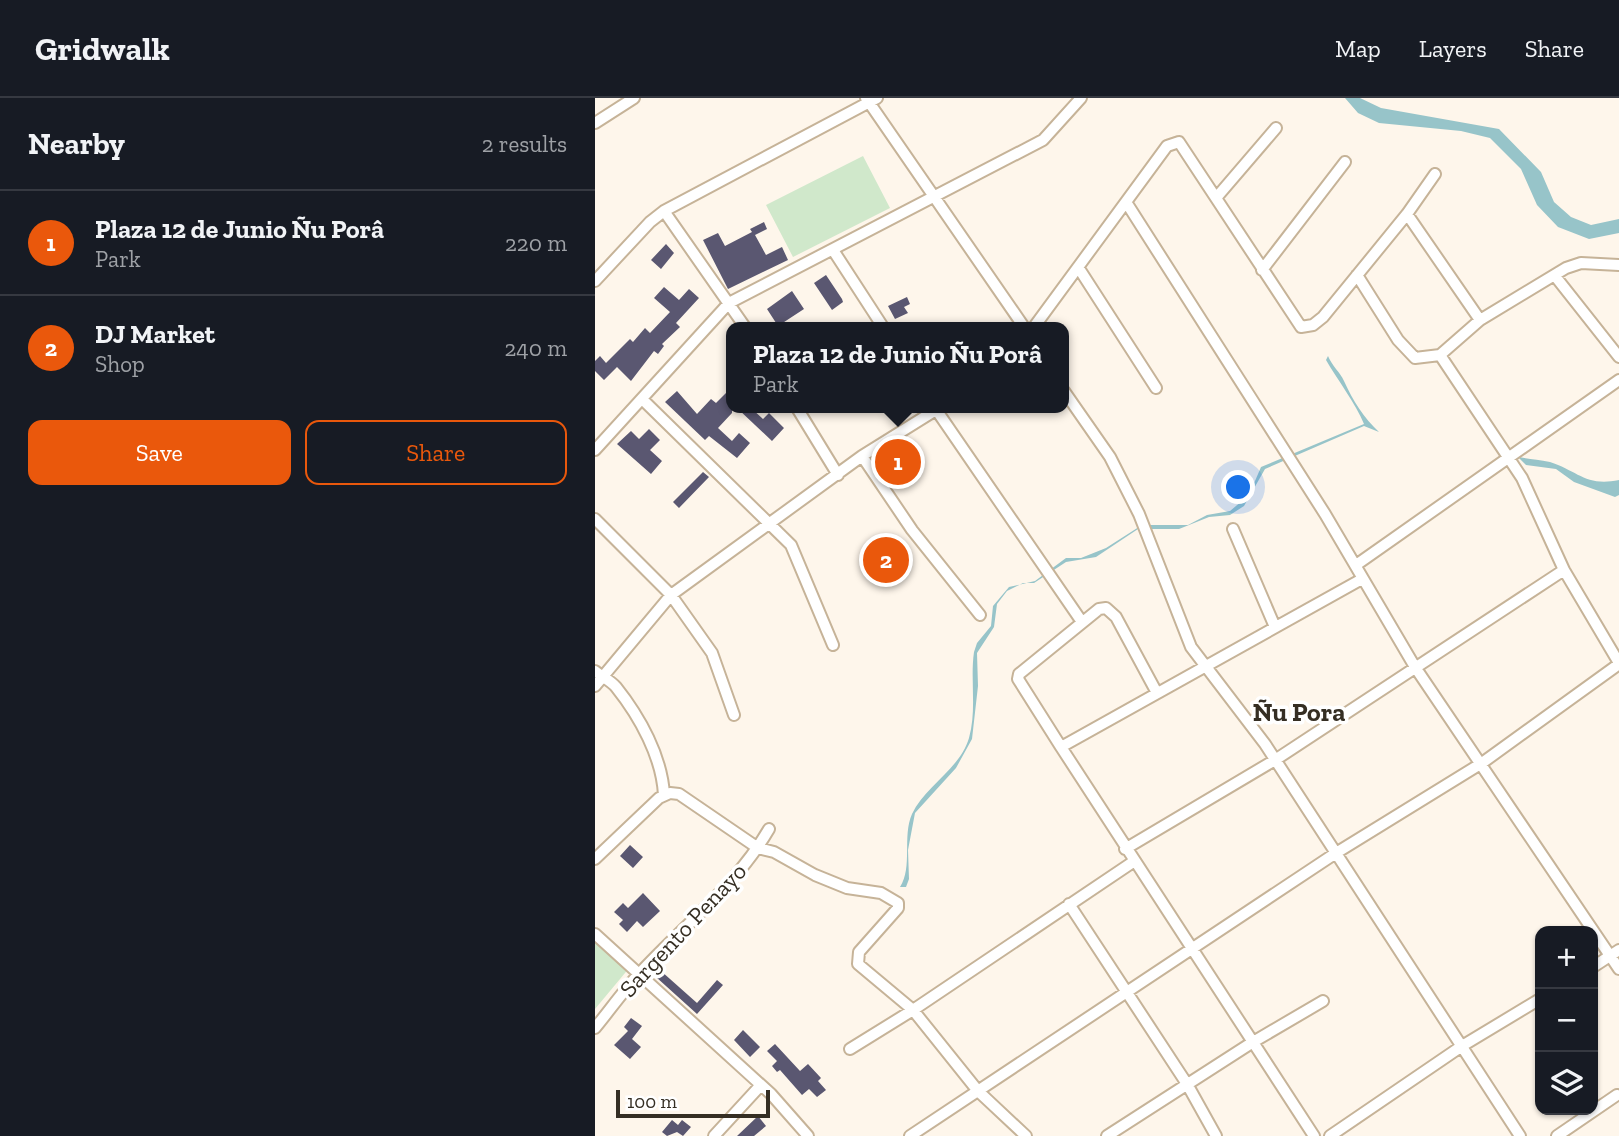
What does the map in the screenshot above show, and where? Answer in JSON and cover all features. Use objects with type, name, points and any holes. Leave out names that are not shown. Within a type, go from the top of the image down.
[{"type":"street","points":[[595,123],[634,98]]},
{"type":"street","points":[[595,450],[729,303],[936,198],[1043,140],[1081,98]]},
{"type":"street","points":[[595,281],[650,222],[664,211],[870,99],[1021,322]]},
{"type":"street","points":[[1216,198],[1276,128]]},
{"type":"street","points":[[1038,322],[1167,146],[1175,142],[1179,142],[1301,327],[1313,325],[1323,317],[1407,214],[1435,174]]},
{"type":"street","points":[[1262,270],[1345,162]]},
{"type":"street","points":[[1126,202],[1356,565],[1415,667],[1615,953],[1619,969]]},
{"type":"street","points":[[664,211],[742,322]]},
{"type":"street","points":[[1407,214],[1480,320]]},
{"type":"street","points":[[833,250],[880,322]]},
{"type":"street","points":[[1357,275],[1398,340],[1415,358],[1440,355],[1480,320],[1566,268],[1581,263],[1619,265]]},
{"type":"street","points":[[1078,267],[1156,388]]},
{"type":"street","points":[[1555,276],[1619,357]]},
{"type":"street","points":[[910,1136],[1194,950],[1336,853],[1482,762],[1619,663],[1564,570],[1509,457],[1440,355]]},
{"type":"street","points":[[1356,565],[1619,380]]},
{"type":"street","points":[[642,398],[791,545],[833,645]]},
{"type":"street","points":[[1069,398],[1110,457],[1127,491],[1151,541],[1174,610],[1191,647],[1223,685],[1275,760],[1520,1136]]},
{"type":"street","points":[[800,413],[838,475]]},
{"type":"street","points":[[664,795],[663,770],[656,753],[615,685],[597,678],[671,595],[862,456],[928,413]]},
{"type":"street","points":[[939,413],[1082,622]]},
{"type":"street","points":[[862,456],[912,530],[980,615]]},
{"type":"street","points":[[595,519],[671,595],[712,653],[734,715]]},
{"type":"street","points":[[1233,529],[1275,628]]},
{"type":"street","points":[[1125,849],[1275,760],[1564,570]]},
{"type":"street","points":[[1061,747],[1362,579]]},
{"type":"street","points":[[1157,693],[1112,612],[1106,608],[1099,609],[1082,622],[1019,674],[1018,679],[1133,862],[1194,950],[1314,1136]]},
{"type":"street","points":[[595,859],[664,795],[679,794],[758,848],[774,852],[815,875],[848,888],[881,892],[898,903],[890,918],[859,952],[858,964],[913,1010],[978,1091],[1026,1136]]},
{"type":"street","name":"Sargento Penayo","points":[[595,1028],[638,975],[709,906],[758,848],[769,829]]},
{"type":"street","points":[[850,1049],[913,1010],[1133,862]]},
{"type":"street","points":[[1069,904],[1187,1084],[1216,1136]]},
{"type":"street","points":[[595,934],[760,1086],[809,1136]]},
{"type":"street","points":[[1598,964],[1615,953]]},
{"type":"street","points":[[1114,1134],[1253,1042],[1323,1001]]},
{"type":"street","points":[[1330,1136],[1462,1046],[1535,1002]]},
{"type":"street","points":[[714,1136],[760,1086]]},
{"type":"street","points":[[1557,1136],[1617,1095]]},
{"type":"green space","points":[[863,156],[890,208],[793,257],[766,205]]},
{"type":"green space","points":[[595,936],[630,967],[595,1009]]},
{"type":"water","points":[[1345,98],[1360,98],[1381,108],[1499,129],[1541,172],[1554,202],[1571,217],[1591,225],[1619,219],[1619,233],[1589,239],[1558,227],[1537,205],[1521,169],[1490,138],[1461,131],[1379,123],[1358,113]]},
{"type":"water","points":[[1328,356],[1359,409],[1379,432],[1364,426],[1265,469],[1244,506],[1230,515],[1209,517],[1179,529],[1138,529],[1096,557],[1066,562],[1034,583],[1026,583],[1035,581],[1066,558],[1081,558],[1106,548],[1142,525],[1188,525],[1207,515],[1230,511],[1249,495],[1261,467],[1364,424],[1326,360]]},
{"type":"water","points":[[1517,456],[1550,462],[1590,480],[1619,480],[1619,495],[1615,497],[1574,482],[1556,469],[1526,465]]},
{"type":"water","points":[[1020,584],[1007,591],[997,604],[994,627],[977,653],[978,686],[972,739],[956,768],[915,813],[908,850],[909,879],[906,887],[900,887],[906,870],[908,832],[912,814],[925,795],[958,759],[969,738],[973,717],[973,663],[977,643],[991,626],[993,606],[1009,587]]},
{"type":"building","points":[[764,222],[767,229],[755,235],[766,255],[782,247],[788,260],[728,289],[703,240],[718,233],[725,246],[752,232],[750,229]]},
{"type":"building","points":[[666,244],[674,253],[661,269],[651,260]]},
{"type":"building","points":[[826,275],[843,302],[832,310],[814,283]]},
{"type":"building","points":[[664,287],[679,300],[689,289],[699,298],[676,323],[680,327],[662,344],[664,346],[658,354],[654,351],[631,381],[617,367],[604,380],[595,371],[595,361],[600,356],[606,363],[630,339],[633,342],[645,328],[650,333],[670,312],[654,298]]},
{"type":"building","points":[[792,291],[804,309],[784,322],[775,322],[767,309]]},
{"type":"building","points":[[907,297],[910,304],[904,307],[908,313],[895,319],[888,306]]},
{"type":"building","points":[[677,391],[697,414],[711,399],[716,403],[726,393],[726,413],[732,413],[718,428],[732,441],[739,433],[750,443],[737,458],[709,436],[705,440],[665,402]]},
{"type":"building","points":[[742,413],[756,413],[763,419],[769,413],[784,428],[772,441]]},
{"type":"building","points":[[649,429],[660,440],[650,450],[662,461],[651,474],[617,444],[631,431],[639,439]]},
{"type":"building","points":[[703,472],[709,477],[679,508],[673,502]]},
{"type":"building","points":[[630,845],[643,857],[633,868],[620,856]]},
{"type":"building","points":[[643,893],[660,911],[643,927],[637,921],[627,932],[619,924],[623,920],[614,912],[623,903],[628,908]]},
{"type":"building","points":[[661,971],[697,1003],[717,980],[723,985],[697,1014],[656,977]]},
{"type":"building","points":[[631,1018],[642,1026],[632,1039],[641,1047],[630,1059],[614,1045],[628,1031],[624,1027]]},
{"type":"building","points":[[743,1030],[760,1047],[750,1057],[734,1040]]},
{"type":"building","points":[[775,1044],[800,1071],[808,1064],[821,1078],[818,1081],[826,1090],[817,1097],[809,1089],[802,1095],[780,1070],[777,1072],[772,1066],[777,1061],[767,1051]]},
{"type":"building","points":[[758,1116],[766,1126],[754,1136],[737,1136]]},
{"type":"building","points":[[672,1120],[678,1125],[682,1120],[691,1127],[683,1136],[677,1132],[667,1136],[662,1132]]},
{"type":"place","name":"Plaza 12 de Junio Ñu Porâ","points":[[898,462]]},
{"type":"place","name":"DJ Market","points":[[886,560]]},
{"type":"district","name":"Ñu Pora","points":[[1299,712]]}]
